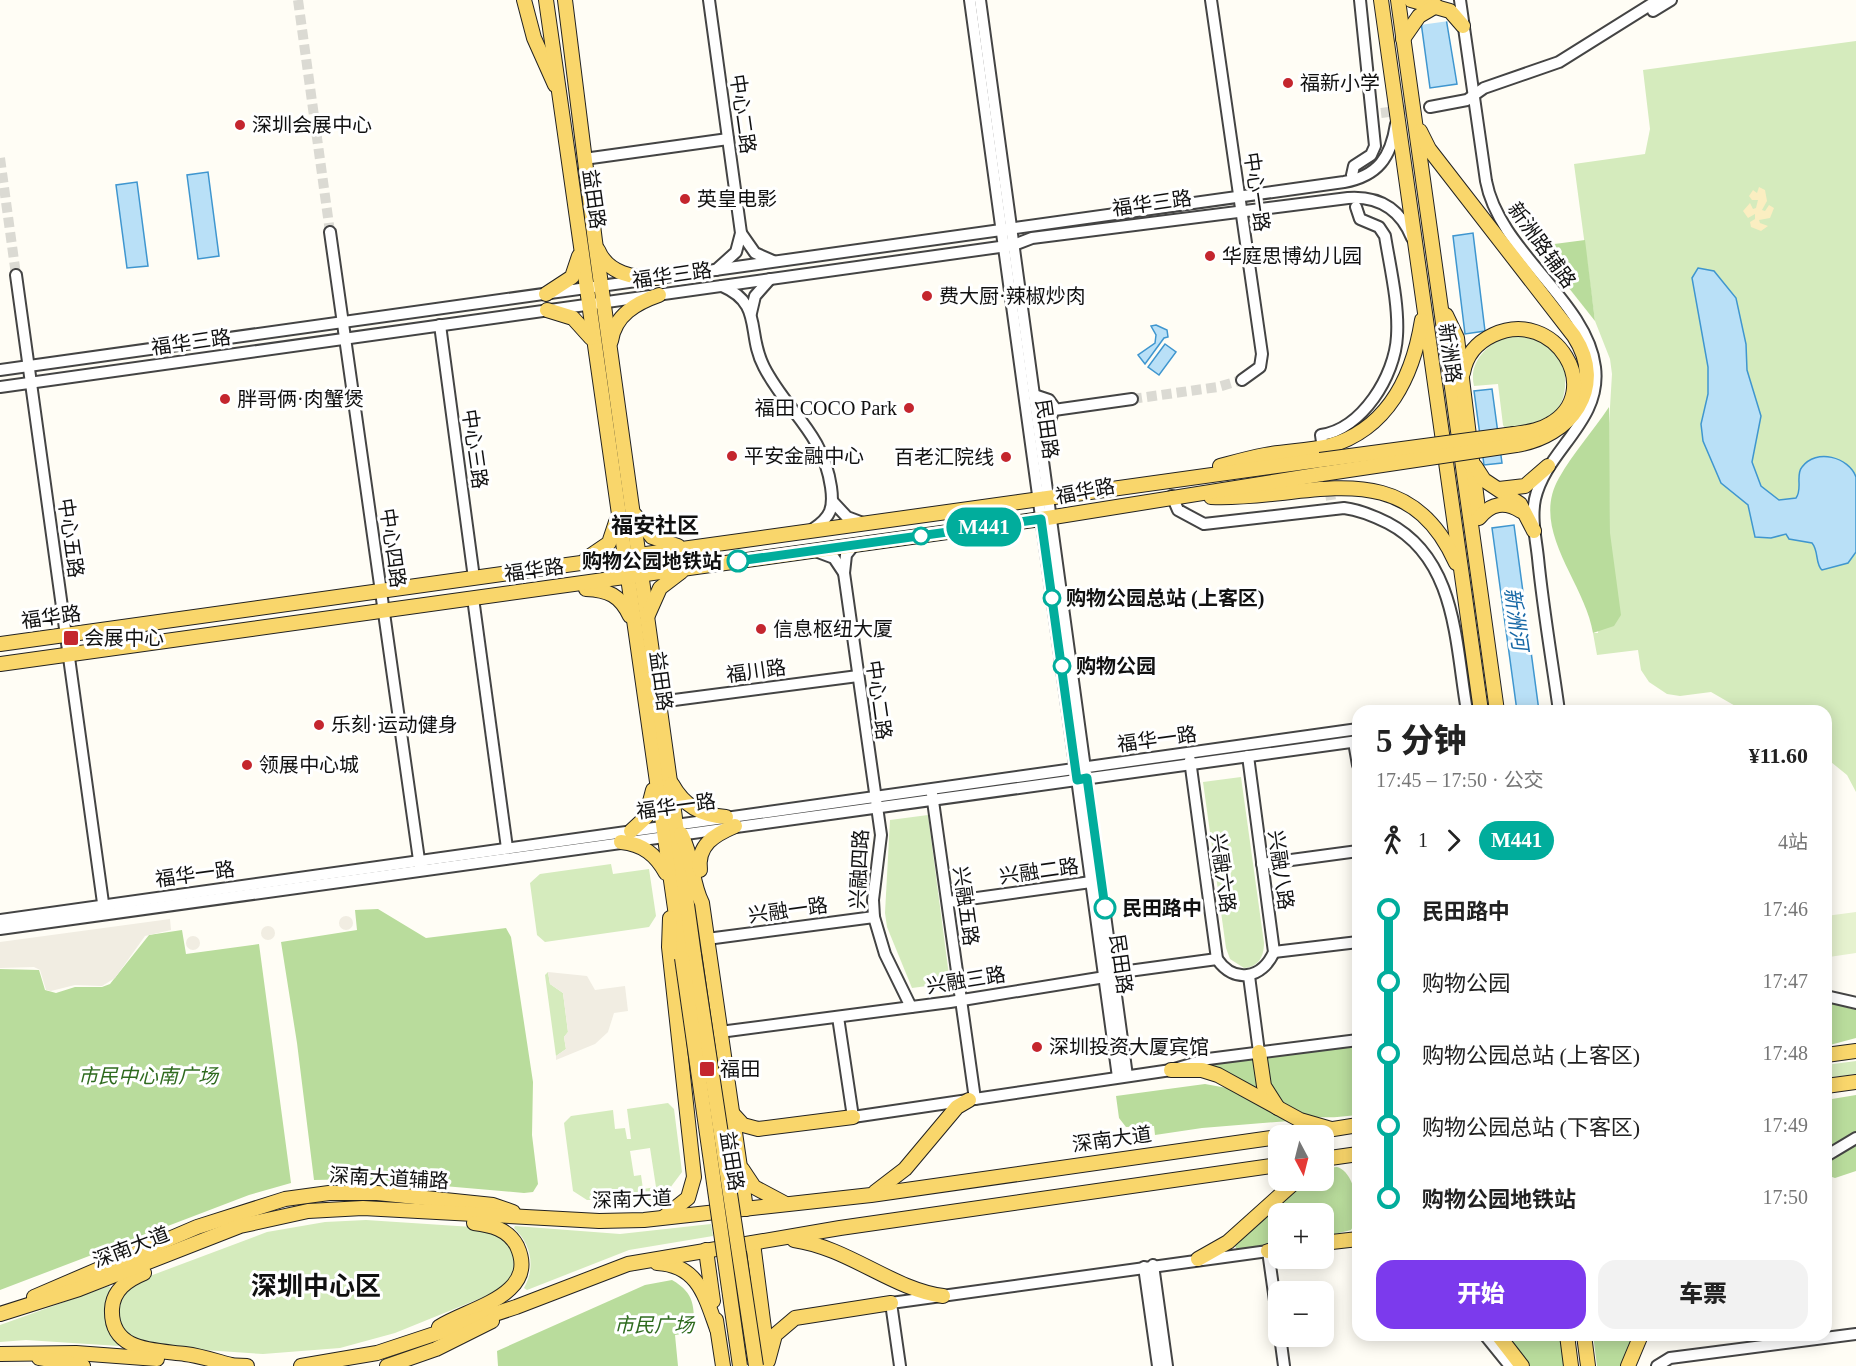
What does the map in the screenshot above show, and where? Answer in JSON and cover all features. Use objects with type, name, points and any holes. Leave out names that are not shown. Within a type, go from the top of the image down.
[{"type":"main road","points":[[524,0],[534,38],[548,74],[559,91]]},
{"type":"main road","points":[[540,0],[550,24]]},
{"type":"main road","name":"益田路","points":[[546,0],[672,901],[688,956],[764,1364]]},
{"type":"main road","name":"益田路","points":[[565,0],[603,303],[692,934],[688,956],[740,1366]]},
{"type":"main road","points":[[567,15],[570,0]]},
{"type":"main road","name":"新洲路","points":[[1381,0],[1480,705]]},
{"type":"main road","name":"新洲路","points":[[1398,0],[1496,705]]},
{"type":"main road","points":[[1403,39],[1416,6],[1444,6],[1463,26]]},
{"type":"main road","points":[[1321,467],[1515,439],[1546,438],[1566,424],[1574,414],[1586,385],[1583,353],[1574,336],[1429,149],[1413,112]]},
{"type":"main road","points":[[595,241],[601,255],[620,273],[657,278]]},
{"type":"main road","points":[[546,294],[572,277],[577,268],[580,242]]},
{"type":"main road","points":[[610,349],[612,334],[622,316],[642,301],[659,295]]},
{"type":"main road","points":[[1440,303],[1457,338],[1479,518],[1477,567]]},
{"type":"main road","points":[[1169,480],[1265,455],[1328,446],[1350,438],[1369,427],[1398,393],[1410,369],[1418,344],[1424,306]]},
{"type":"main road","points":[[547,310],[573,318],[594,341]]},
{"type":"main road","points":[[1462,381],[1470,352],[1477,344],[1497,333],[1529,330],[1546,336],[1559,346],[1571,368],[1572,390],[1568,405],[1549,425],[1515,439]]},
{"type":"main road","points":[[1473,462],[1484,480],[1516,500],[1534,531]]},
{"type":"main road","points":[[1499,489],[1525,486],[1548,466]]},
{"type":"main road","name":"福华路","points":[[0,644],[1169,480],[1321,467]]},
{"type":"main road","name":"福华路","points":[[0,664],[1046,518],[1177,496],[1321,467]]},
{"type":"main road","points":[[1177,496],[1221,498],[1339,486],[1373,491],[1392,497],[1424,518],[1450,550],[1463,583]]},
{"type":"main road","points":[[1479,518],[1489,508],[1501,504],[1513,506],[1526,514]]},
{"type":"main road","points":[[632,508],[639,524],[652,537],[670,546],[692,547]]},
{"type":"main road","points":[[580,563],[601,550],[611,540],[618,511]]},
{"type":"main road","points":[[648,620],[651,604],[660,588],[688,568]]},
{"type":"main road","points":[[557,586],[608,591],[623,604],[633,624]]},
{"type":"main road","points":[[670,780],[686,804],[699,812],[730,822],[704,847],[699,860],[702,885],[698,895],[692,934]]},
{"type":"main road","points":[[631,831],[646,817],[655,782]]},
{"type":"main road","points":[[678,831],[691,853],[698,895],[702,903],[746,1209]]},
{"type":"main road","points":[[621,842],[648,851],[669,877]]},
{"type":"main road","points":[[659,1219],[684,1203],[694,1182],[669,947],[672,901]]},
{"type":"main road","points":[[1832,1054],[1855,1051]]},
{"type":"main road","points":[[1259,1052],[1264,1086],[1279,1110]]},
{"type":"main road","points":[[1171,1070],[1202,1070],[1218,1075],[1279,1110],[1315,1125]]},
{"type":"main road","points":[[1832,1085],[1856,1082]]},
{"type":"main road","points":[[871,1195],[905,1169],[954,1110],[972,1100]]},
{"type":"main road","points":[[732,1113],[743,1125],[758,1129],[852,1116]]},
{"type":"main road","points":[[1334,1129],[1352,1126]]},
{"type":"main road","name":"深南大道","points":[[0,1314],[79,1289],[256,1221],[308,1211],[363,1208],[615,1222],[659,1219],[871,1195],[1268,1138]]},
{"type":"main road","points":[[1334,1158],[1352,1155]]},
{"type":"main road","points":[[740,1164],[754,1187],[775,1200],[789,1204]]},
{"type":"main road","points":[[301,1366],[357,1358],[516,1306],[628,1264],[783,1238],[1268,1166]]},
{"type":"main road","points":[[1198,1259],[1228,1242],[1286,1191]]},
{"type":"main road","name":"深南大道辅路","points":[[16,1310],[52,1287],[226,1216],[285,1199],[329,1193],[402,1195],[493,1205],[529,1217]]},
{"type":"main road","points":[[425,1336],[456,1316],[507,1294],[517,1279],[520,1268],[516,1244],[502,1230],[489,1225],[448,1220],[426,1212]]},
{"type":"main road","points":[[783,1238],[835,1250],[918,1291],[943,1296]]},
{"type":"main road","points":[[203,1240],[171,1262],[136,1276],[122,1286],[113,1303],[114,1323],[121,1338],[132,1346],[188,1354],[231,1365]]},
{"type":"main road","points":[[1334,1242],[1352,1240]]},
{"type":"main road","points":[[753,1243],[764,1364]]},
{"type":"main road","points":[[706,1250],[723,1366]]},
{"type":"main road","points":[[628,1264],[659,1263],[687,1271],[701,1287],[717,1329]]},
{"type":"main road","points":[[764,1364],[775,1335],[795,1318],[891,1303]]},
{"type":"main road","points":[[387,1366],[444,1345],[516,1306]]},
{"type":"main road","points":[[1503,1341],[1522,1366]]},
{"type":"main road","points":[[1568,1341],[1571,1366]]},
{"type":"main road","points":[[1585,1341],[1588,1366]]},
{"type":"main road","points":[[1628,1366],[1638,1341]]},
{"type":"main road","points":[[17,1352],[83,1366]]},
{"type":"main road","points":[[0,1354],[76,1353],[247,1366]]},
{"type":"street","name":"中心二路","points":[[709,0],[741,232],[755,253],[764,259],[777,262]]},
{"type":"street","name":"民田路","points":[[970,0],[1039,427],[1043,498]]},
{"type":"street","name":"民田路","points":[[980,0],[1006,230]]},
{"type":"street","name":"中心一路","points":[[1211,0],[1262,361],[1256,372],[1242,380]]},
{"type":"street","points":[[1348,179],[1353,166],[1368,158],[1375,149],[1377,113],[1360,0]]},
{"type":"street","name":"新洲路辅路","points":[[1460,0],[1473,96],[1492,205],[1506,229],[1580,327],[1592,351],[1596,373],[1594,394],[1587,413],[1548,466],[1535,498],[1534,531],[1558,705]]},
{"type":"street","points":[[1473,96],[1484,88],[1560,62],[1658,0]]},
{"type":"street","points":[[1430,107],[1504,90],[1562,68],[1671,0]]},
{"type":"street","name":"福华三路","points":[[0,370],[1239,197],[1368,176],[1383,162],[1392,146],[1398,118]]},
{"type":"street","points":[[584,159],[728,139]]},
{"type":"street","name":"福华三路","points":[[0,387],[1009,246],[1032,238],[1225,211],[1242,212],[1348,198],[1363,197],[1384,202],[1403,221],[1416,249]]},
{"type":"street","points":[[1323,442],[1321,435],[1347,427],[1370,402],[1391,363],[1397,338],[1385,236],[1379,227],[1360,219],[1356,207]]},
{"type":"street","name":"中心四路","points":[[330,231],[420,865]]},
{"type":"street","points":[[716,270],[736,252],[741,232]]},
{"type":"street","name":"民田路","points":[[1009,246],[1122,1077]]},
{"type":"street","name":"中心五路","points":[[16,275],[104,909]]},
{"type":"street","points":[[751,314],[755,296],[770,279]]},
{"type":"street","points":[[722,286],[743,298],[751,314],[764,367],[823,452],[833,502],[829,517],[813,530]]},
{"type":"street","name":"中心三路","points":[[440,325],[474,578]]},
{"type":"street","points":[[1034,395],[1049,400],[1054,410],[1052,418],[1039,427]]},
{"type":"street","points":[[1054,410],[1132,399]]},
{"type":"street","points":[[1177,496],[1178,510],[1204,524],[1332,504],[1364,512],[1391,525],[1415,542],[1432,561],[1446,592],[1467,705]]},
{"type":"street","points":[[833,502],[847,517],[864,523]]},
{"type":"street","name":"中心二路","points":[[854,545],[846,555],[844,573],[876,802]]},
{"type":"street","points":[[813,551],[834,558],[844,573]]},
{"type":"street","points":[[473,598],[507,848]]},
{"type":"street","name":"福川路","points":[[659,702],[858,676]]},
{"type":"street","points":[[1471,705],[1478,693]]},
{"type":"street","name":"福华一路","points":[[420,865],[507,848],[631,831],[678,831],[1081,773],[1189,752],[1352,730]]},
{"type":"street","name":"福华一路","points":[[1081,773],[1191,764],[1352,743]]},
{"type":"street","name":"兴融六路","points":[[1189,752],[1216,959]]},
{"type":"street","name":"兴融八路","points":[[1248,756],[1274,952]]},
{"type":"street","name":"兴融五路","points":[[932,794],[962,999],[972,1100]]},
{"type":"street","name":"兴融四路","points":[[876,802],[881,841],[874,892],[874,917],[885,954],[911,1007]]},
{"type":"street","name":"福华一路","points":[[0,920],[104,909],[420,865],[621,842],[662,831]]},
{"type":"street","points":[[1262,864],[1352,852]]},
{"type":"street","name":"兴融二路","points":[[948,902],[1096,881]]},
{"type":"street","name":"福华一路","points":[[0,929],[104,909]]},
{"type":"street","name":"兴融一路","points":[[707,939],[874,917]]},
{"type":"street","points":[[1216,959],[1232,974],[1249,976],[1264,968],[1274,952],[1352,943]]},
{"type":"street","name":"兴融三路","points":[[720,1032],[911,1007],[1216,959]]},
{"type":"street","points":[[1249,976],[1259,1052]]},
{"type":"street","points":[[1832,997],[1856,1003]]},
{"type":"street","points":[[838,1017],[852,1116],[1171,1070],[1208,1059],[1352,1041]]},
{"type":"street","points":[[1832,1152],[1856,1138]]},
{"type":"street","points":[[900,1366],[891,1303],[1268,1251]]},
{"type":"street","points":[[1149,1266],[1158,1366]]},
{"type":"street","points":[[1149,1266],[1167,1366]]},
{"type":"street","points":[[1832,1337],[1856,1334]]},
{"type":"street","points":[[1661,1364],[1856,1339]]},
{"type":"street","points":[[1490,1341],[1510,1366]]},
{"type":"street","points":[[1635,1366],[1645,1341]]},
{"type":"street","points":[[1661,1364],[1670,1358],[1802,1341]]},
{"type":"street","points":[[1281,1347],[1284,1366]]},
{"type":"green space","points":[[1856,41],[1856,792],[1847,775],[1832,763],[1832,705],[1734,705],[1711,692],[1680,696],[1667,694],[1649,682],[1641,670],[1638,650],[1597,655],[1593,633],[1598,633],[1610,533],[1608,440],[1612,374],[1610,359],[1595,321],[1574,164],[1645,154],[1650,129],[1643,70]]},
{"type":"green space","points":[[1585,240],[1595,321],[1538,249],[1539,246]]},
{"type":"green space","points":[[1509,335],[1541,338],[1562,363],[1565,372],[1565,387],[1563,398],[1552,414],[1536,423],[1506,430],[1503,425],[1498,384],[1474,386],[1473,377],[1481,354],[1494,343]]},
{"type":"green space","points":[[1609,407],[1610,533],[1621,615],[1614,626],[1593,633],[1588,614],[1554,536],[1551,517],[1552,497],[1559,478]]},
{"type":"green space","points":[[1241,777],[1264,943],[1263,953],[1259,960],[1253,966],[1244,968],[1230,959],[1226,948],[1203,782]]},
{"type":"green space","points":[[928,815],[950,983],[912,988],[887,927],[885,913],[890,820]]},
{"type":"green space","points":[[611,864],[613,874],[649,869],[656,916],[649,927],[545,942],[537,935],[530,883],[540,874]]},
{"type":"green space","points":[[378,909],[426,938],[506,928],[511,937],[533,1082],[532,1135],[538,1184],[533,1192],[363,1179],[314,1180],[297,1043],[281,942],[357,930],[355,910]]},
{"type":"green space","points":[[1856,912],[1856,953],[1832,957],[1832,915]]},
{"type":"green space","name":"市民中心南广场","points":[[182,930],[186,954],[259,944],[291,1183],[249,1195],[0,1290],[0,969],[39,970],[45,990],[56,993],[75,987],[102,987],[110,984],[149,935]]},
{"type":"green space","points":[[548,972],[550,984],[563,993],[568,1032],[564,1037],[566,1049],[556,1056],[545,975]]},
{"type":"green space","points":[[1832,1004],[1856,1010],[1856,1038],[1832,1044]]},
{"type":"green space","points":[[1352,1043],[1352,1116],[1315,1117],[1294,1112],[1285,1107],[1274,1095],[1264,1055]]},
{"type":"green space","points":[[1255,1057],[1267,1097],[1203,1065]]},
{"type":"green space","points":[[1856,1061],[1856,1074],[1832,1077],[1832,1064]]},
{"type":"green space","points":[[1205,1084],[1227,1088],[1289,1121],[1202,1128],[1155,1135],[1154,1126],[1126,1127],[1119,1118],[1116,1096]]},
{"type":"green space","points":[[1856,1095],[1856,1171],[1835,1178],[1832,1177],[1832,1099]]},
{"type":"green space","points":[[668,1103],[674,1109],[682,1172],[661,1200],[587,1200],[573,1191],[564,1123],[571,1116],[613,1110],[615,1129],[625,1128],[627,1139],[631,1139],[627,1109]],"holes":[[[650,1148],[656,1187],[643,1189],[641,1175],[634,1176],[630,1151]]]},
{"type":"green space","points":[[1334,1167],[1337,1167],[1344,1171],[1352,1183],[1352,1228],[1351,1230],[1334,1234],[1334,1203],[1280,1203],[1294,1191],[1334,1191]]},
{"type":"green space","points":[[1268,1214],[1268,1246],[1237,1250],[1235,1246],[1237,1241]]},
{"type":"green space","points":[[366,1220],[488,1228],[510,1244],[515,1262],[514,1274],[496,1292],[395,1333],[340,1348],[263,1354],[159,1347],[123,1334],[118,1312],[120,1300],[134,1282],[267,1232],[325,1222]]},
{"type":"green space","points":[[711,1224],[713,1236],[629,1250],[527,1290],[524,1288],[530,1272],[530,1256],[515,1226],[620,1234]]},
{"type":"green space","name":"市民广场","points":[[672,1280],[680,1285],[689,1296],[694,1315],[695,1332],[675,1335],[678,1366],[498,1366],[497,1351],[645,1285]]},
{"type":"green space","points":[[109,1286],[112,1289],[114,1338],[119,1346],[26,1340],[0,1342],[0,1325]]},
{"type":"green space","points":[[1509,1341],[1562,1341],[1566,1366],[1530,1366]]},
{"type":"green space","points":[[1594,1341],[1632,1341],[1622,1366],[1597,1366]]},
{"type":"sand","points":[[1759,187],[1765,190],[1767,201],[1762,210],[1765,211],[1769,205],[1774,208],[1770,218],[1759,220],[1760,223],[1768,226],[1761,231],[1751,227],[1750,222],[1755,219],[1755,214],[1748,218],[1743,211],[1750,203],[1753,209],[1756,208],[1758,200],[1752,200],[1749,196],[1753,190],[1757,193]]},
{"type":"shaded area","points":[[343,916],[349,916],[353,923],[349,930],[343,930],[339,926],[339,920]]},
{"type":"shaded area","points":[[170,919],[171,930],[145,936],[115,978],[102,986],[75,985],[51,991],[46,990],[40,970],[34,967],[0,968],[0,942]]},
{"type":"shaded area","points":[[268,926],[273,928],[275,933],[273,938],[268,940],[263,938],[261,933],[263,928]]},
{"type":"shaded area","points":[[190,936],[196,936],[200,943],[196,950],[190,950],[186,946],[186,940]]},
{"type":"shaded area","points":[[548,972],[587,976],[595,990],[625,986],[628,1011],[614,1013],[608,1032],[595,1044],[556,1060],[556,1056],[566,1049],[564,1037],[568,1032],[563,993],[550,984]]},
{"type":"water","points":[[1418,0],[1443,0],[1457,84],[1430,88]]},
{"type":"water","points":[[208,172],[219,256],[198,259],[187,175]]},
{"type":"water","points":[[137,182],[148,266],[127,268],[116,185]]},
{"type":"water","points":[[1473,233],[1485,331],[1465,334],[1453,236]]},
{"type":"water","points":[[1698,268],[1714,271],[1736,298],[1746,344],[1747,370],[1761,416],[1752,462],[1761,486],[1779,500],[1796,498],[1799,490],[1800,470],[1808,461],[1823,457],[1832,457],[1847,464],[1856,477],[1856,552],[1848,563],[1822,570],[1812,543],[1789,539],[1786,534],[1771,538],[1755,537],[1748,505],[1721,483],[1703,441],[1701,424],[1708,394],[1708,367],[1692,278]]},
{"type":"water","points":[[1156,325],[1167,330],[1168,337],[1164,338],[1145,364],[1138,355],[1155,343],[1156,335],[1151,326]]},
{"type":"water","points":[[1165,344],[1176,352],[1159,375],[1148,367]]},
{"type":"water","points":[[1492,389],[1502,463],[1484,465],[1474,391]]},
{"type":"water","name":"新洲河","points":[[1514,525],[1538,705],[1516,705],[1492,528]]},
{"type":"pier","points":[[1417,0],[1446,0],[1449,21],[1420,25]]},
{"type":"tunnel","points":[[298,0],[330,232]]},
{"type":"tunnel","points":[[1381,113],[1430,107]]},
{"type":"tunnel","points":[[0,158],[16,275]]},
{"type":"tunnel","points":[[1132,399],[1218,387],[1242,380]]},
{"type":"tunnel","points":[[1326,466],[1331,500]]},
{"type":"bus line","name":"M441","points":[[738,561],[1041,519],[1077,780],[1087,778],[1105,908]]},
{"type":"place","name":"福新小学","points":[[1288,83]]},
{"type":"place","name":"深圳会展中心","points":[[240,125]]},
{"type":"place","name":"英皇电影","points":[[685,199]]},
{"type":"place","name":"华庭思博幼儿园","points":[[1210,256]]},
{"type":"place","name":"费大厨·辣椒炒肉","points":[[927,296]]},
{"type":"place","name":"胖哥俩·肉蟹煲","points":[[225,399]]},
{"type":"place","name":"福田 COCO Park","points":[[909,408]]},
{"type":"place","name":"平安金融中心","points":[[732,456]]},
{"type":"place","name":"百老汇院线","points":[[1006,457]]},
{"type":"place","name":"购物公园地铁站","points":[[738,561]]},
{"type":"place","name":"购物公园总站 (上客区)","points":[[1052,598]]},
{"type":"place","name":"信息枢纽大厦","points":[[761,629]]},
{"type":"place","name":"会展中心","points":[[71,638]]},
{"type":"place","name":"购物公园","points":[[1062,666]]},
{"type":"place","name":"乐刻·运动健身","points":[[319,725]]},
{"type":"place","name":"领展中心城","points":[[247,765]]},
{"type":"place","name":"民田路中","points":[[1105,908]]},
{"type":"place","name":"深圳投资大厦宾馆","points":[[1037,1047]]},
{"type":"place","name":"福田","points":[[707,1069]]},
{"type":"district","name":"福安社区","points":[[655,525]]},
{"type":"district","name":"深圳中心区","points":[[316,1286]]}]
